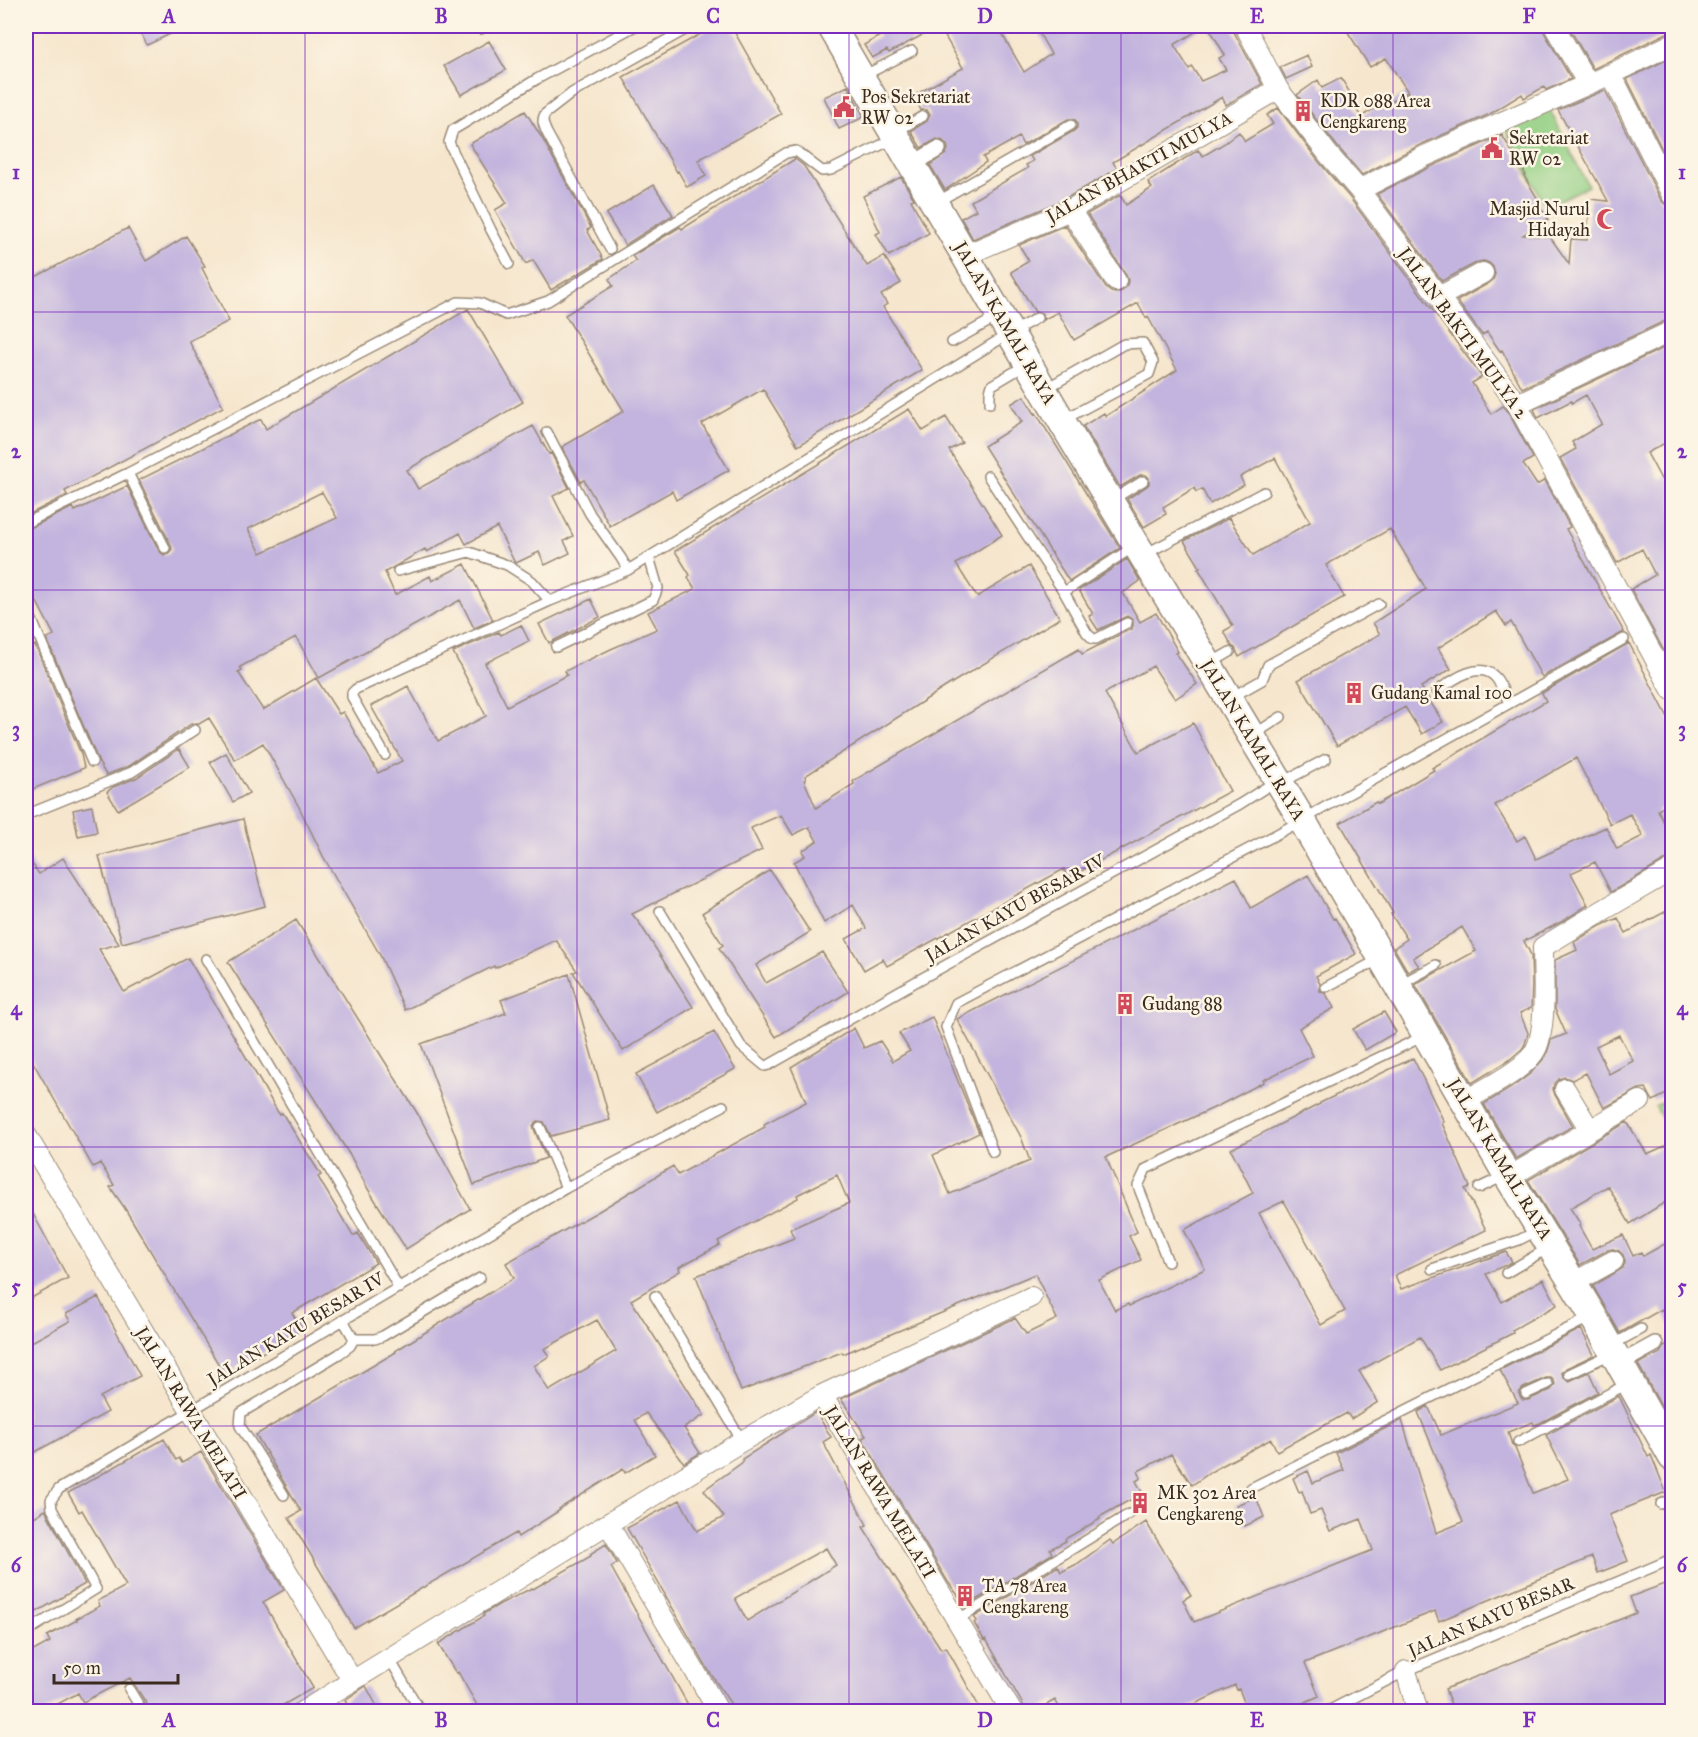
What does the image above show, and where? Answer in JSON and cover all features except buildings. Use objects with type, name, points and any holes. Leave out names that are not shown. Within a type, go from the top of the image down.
[{"type":"main road","name":"JALAN KAMAL RAYA","points":[[831,26],[1139,550],[1219,659],[1228,699],[1302,819],[1508,1176],[1618,1361],[1669,1440]]},
{"type":"street","name":"JALAN BAKTI MULYA 2","points":[[1245,26],[1278,89],[1359,190],[1517,404],[1672,690]]},
{"type":"street","points":[[1554,26],[1588,84]]},
{"type":"street","points":[[1359,190],[1425,156],[1611,74],[1672,44]]},
{"type":"street","points":[[1611,74],[1672,195]]},
{"type":"street","name":"JALAN BHAKTI MULYA","points":[[966,255],[1070,210],[1278,89]]},
{"type":"street","points":[[913,164],[938,149]]},
{"type":"street","points":[[1070,210],[1116,281]]},
{"type":"street","points":[[1439,297],[1483,273]]},
{"type":"street","points":[[1517,404],[1672,331]]},
{"type":"street","points":[[1465,1101],[1519,1068],[1536,1050],[1542,1023],[1543,947],[1672,870]]},
{"type":"street","points":[[1565,1089],[1590,1130]]},
{"type":"street","points":[[1508,1176],[1640,1101]]},
{"type":"street","name":"JALAN RAWA MELATI","points":[[27,1142],[352,1680]]},
{"type":"street","points":[[1573,1283],[1613,1261]]},
{"type":"street","name":"JALAN RAWA MELATI","points":[[302,1712],[742,1441],[822,1395],[1031,1297]]},
{"type":"street","points":[[1618,1361],[1655,1344]]},
{"type":"street","name":"JALAN RAWA MELATI","points":[[822,1395],[1012,1712]]},
{"type":"street","points":[[608,1524],[718,1712]]},
{"type":"street","points":[[1406,1671],[1419,1712]]},
{"type":"lane","points":[[509,264],[451,147],[449,142],[453,130],[537,79],[635,26]]},
{"type":"lane","points":[[610,249],[547,133],[542,123],[543,118],[572,93],[692,26]]},
{"type":"lane","points":[[861,77],[912,51]]},
{"type":"lane","points":[[26,524],[458,302],[480,303],[506,315],[548,300],[786,153],[796,151],[822,171],[831,170],[895,135],[923,116]]},
{"type":"lane","points":[[935,203],[1071,125]]},
{"type":"lane","points":[[952,342],[1005,324],[1037,318]]},
{"type":"lane","points":[[385,755],[352,697],[356,689],[550,601],[628,570],[1005,324]]},
{"type":"lane","points":[[1043,390],[1124,344],[1143,344],[1153,362],[1149,374],[1061,420]]},
{"type":"lane","points":[[990,403],[992,386],[1028,364]]},
{"type":"lane","points":[[547,432],[590,514],[628,570]]},
{"type":"lane","points":[[128,473],[165,548]]},
{"type":"lane","points":[[987,476],[1064,592],[1087,633],[1096,639],[1127,623]]},
{"type":"lane","points":[[1110,501],[1143,481]]},
{"type":"lane","points":[[1064,592],[1139,550],[1264,492]]},
{"type":"lane","points":[[398,571],[469,552],[507,565],[532,581],[550,601]]},
{"type":"lane","points":[[556,647],[654,600],[658,588],[649,557]]},
{"type":"lane","points":[[1228,699],[1262,680],[1268,665],[1379,604]]},
{"type":"lane","points":[[26,606],[92,762]]},
{"type":"lane","points":[[993,1152],[946,1027],[956,1003],[1279,833],[1624,639]]},
{"type":"lane","points":[[1437,691],[1455,679],[1475,671],[1487,672],[1496,678],[1509,703]]},
{"type":"lane","points":[[1250,736],[1281,717]]},
{"type":"lane","points":[[26,815],[132,772],[195,730]]},
{"type":"lane","name":"JALAN KAYU BESAR IV","points":[[660,911],[741,1046],[765,1066],[1278,782],[1326,759]]},
{"type":"lane","points":[[1326,987],[1382,958]]},
{"type":"lane","points":[[207,959],[399,1287]]},
{"type":"lane","points":[[1398,985],[1436,965]]},
{"type":"lane","points":[[1168,1262],[1138,1186],[1146,1169],[1426,1035]]},
{"type":"lane","name":"JALAN KAYU BESAR IV","points":[[26,1632],[96,1590],[52,1509],[51,1500],[59,1489],[566,1188],[723,1106]]},
{"type":"lane","points":[[540,1127],[566,1188]]},
{"type":"lane","points":[[1479,1188],[1508,1176]]},
{"type":"lane","points":[[1432,1269],[1519,1240],[1546,1237]]},
{"type":"lane","points":[[1506,1273],[1546,1237]]},
{"type":"lane","points":[[354,1339],[375,1339],[383,1336],[480,1278]]},
{"type":"lane","points":[[655,1296],[742,1441]]},
{"type":"lane","points":[[1251,1488],[1593,1316]]},
{"type":"lane","points":[[343,1320],[354,1339]]},
{"type":"lane","points":[[1518,1442],[1618,1361],[1641,1329]]},
{"type":"lane","points":[[284,1495],[240,1426],[241,1413],[339,1354],[350,1346],[354,1339]]},
{"type":"lane","points":[[1569,1374],[1618,1361]]},
{"type":"lane","points":[[1526,1394],[1548,1384]]},
{"type":"lane","points":[[1661,1504],[1672,1499]]},
{"type":"lane","points":[[957,1620],[1129,1514]]},
{"type":"lane","name":"JALAN KAYU BESAR","points":[[1326,1712],[1406,1671],[1672,1559]]},
{"type":"lane","points":[[389,1658],[421,1712]]},
{"type":"lane","points":[[129,1689],[143,1712]]},
{"type":"green space","points":[[1545,100],[1588,186],[1545,207],[1502,122]]},
{"type":"green space","points":[[1672,1097],[1672,1136],[1655,1106]]},
{"type":"place","name":"Pos Sekretariat RW 02","points":[[844,107]]},
{"type":"place","name":"KDR 088 Area Cengkareng","points":[[1303,111]]},
{"type":"place","name":"Sekretariat RW 02","points":[[1492,148]]},
{"type":"place","name":"Masjid Nurul Hidayah","points":[[1607,219]]},
{"type":"place","name":"Gudang Kamal 100","points":[[1354,693]]},
{"type":"place","name":"Gudang 88","points":[[1125,1004]]},
{"type":"place","name":"MK 302 Area Cengkareng","points":[[1140,1503]]},
{"type":"place","name":"TA 78 Area Cengkareng","points":[[965,1596]]}]
